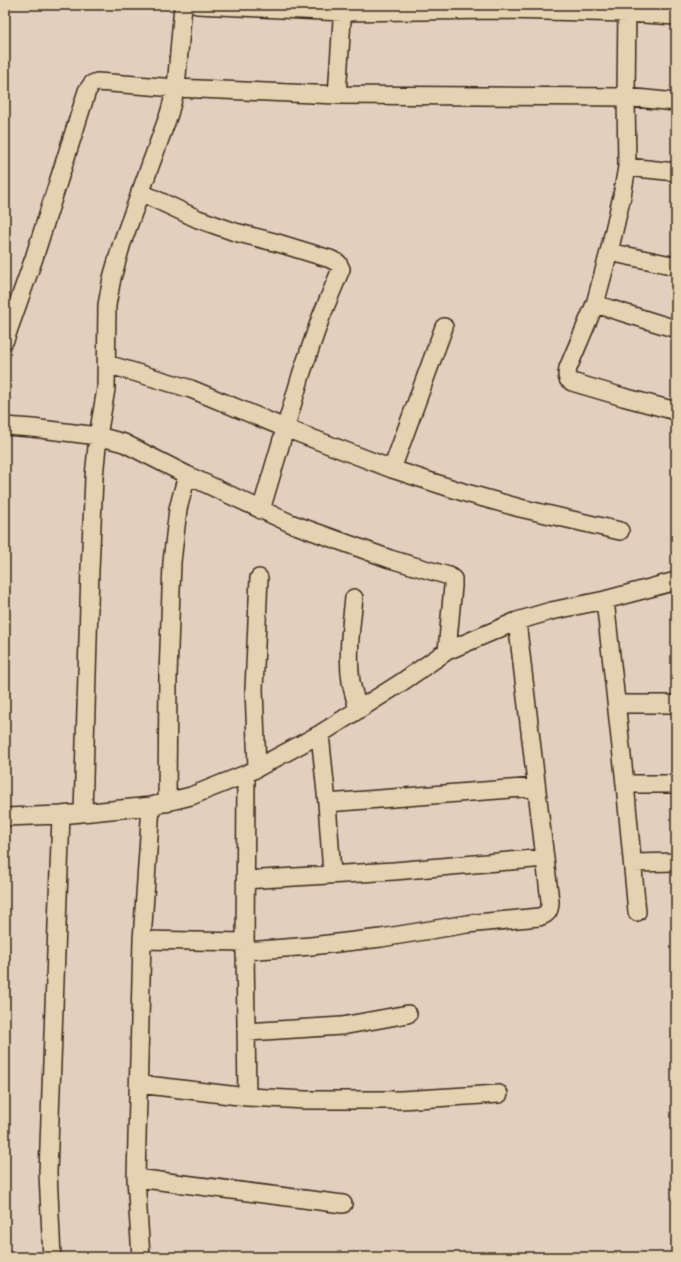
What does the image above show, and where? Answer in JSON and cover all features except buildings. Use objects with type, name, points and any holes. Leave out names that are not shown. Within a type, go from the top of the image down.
[{"type":"street","points":[[83,813],[90,562],[94,477],[98,436],[106,389],[107,305],[112,278],[122,243],[170,114],[176,88],[183,5]]},
{"type":"street","points":[[197,5],[498,10],[627,9],[676,16]]},
{"type":"street","points":[[337,95],[343,8]]},
{"type":"street","points":[[627,9],[627,167],[609,252],[595,304],[568,368],[567,375],[568,379],[572,382],[676,411]]},
{"type":"street","points":[[5,340],[60,178],[87,91],[92,84],[97,82],[176,88],[337,95],[626,98],[676,102]]},
{"type":"street","points":[[627,167],[676,172]]},
{"type":"street","points":[[140,192],[198,219],[235,232],[330,259],[338,263],[341,269],[302,372],[261,510]]},
{"type":"street","points":[[609,252],[676,266]]},
{"type":"street","points":[[595,304],[676,329]]},
{"type":"street","points":[[392,469],[444,327]]},
{"type":"street","points":[[107,364],[191,389],[285,428],[392,469],[466,493],[520,508],[620,531]]},
{"type":"street","points":[[5,426],[98,436],[124,443],[187,475],[290,523],[390,560],[449,576],[453,579],[453,586],[446,651]]},
{"type":"street","points":[[141,1257],[136,1178],[142,940],[159,804],[168,676],[172,562],[178,509],[187,475]]},
{"type":"street","points":[[247,1097],[245,946],[246,880],[259,578]]},
{"type":"street","points":[[5,817],[83,813],[159,804],[191,796],[251,771],[320,734],[399,684],[446,651],[517,622],[551,611],[605,600],[676,581]]},
{"type":"street","points":[[354,598],[350,630],[350,658],[351,682],[358,710]]},
{"type":"street","points":[[605,600],[617,704],[637,912]]},
{"type":"street","points":[[142,940],[245,946],[311,946],[381,938],[467,924],[539,917],[546,914],[550,909],[545,858],[517,622]]},
{"type":"street","points":[[617,704],[676,704]]},
{"type":"street","points":[[320,734],[332,874]]},
{"type":"street","points":[[625,784],[676,784]]},
{"type":"street","points":[[327,803],[536,787]]},
{"type":"street","points":[[52,1257],[48,1173],[61,815]]},
{"type":"street","points":[[246,880],[394,871],[545,858]]},
{"type":"street","points":[[633,863],[676,862]]},
{"type":"street","points":[[247,1032],[342,1026],[408,1014]]},
{"type":"street","points":[[139,1084],[247,1097],[305,1100],[401,1100],[499,1094]]},
{"type":"street","points":[[136,1178],[343,1204]]}]
